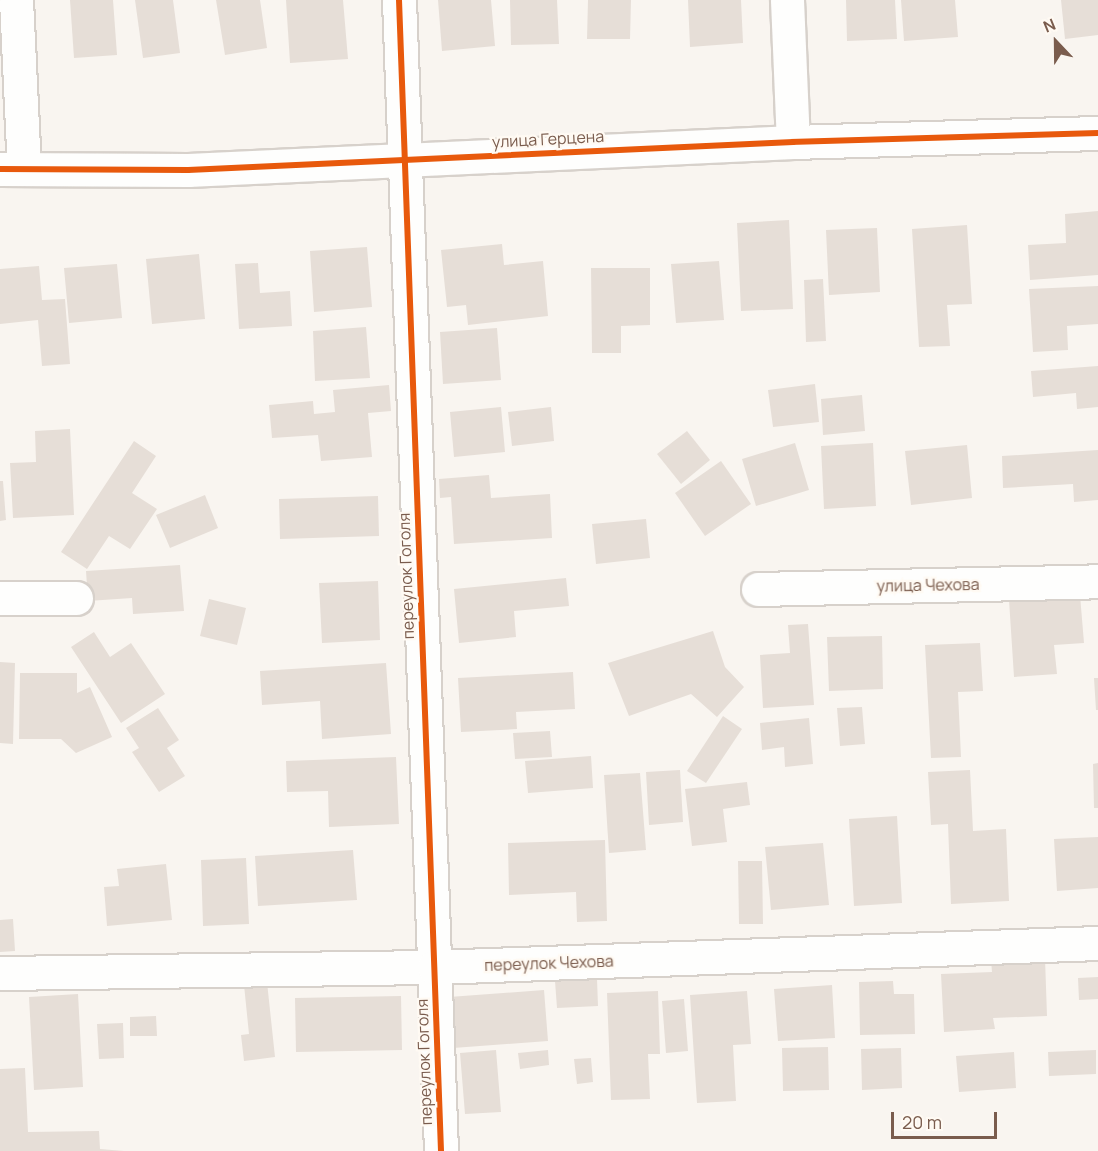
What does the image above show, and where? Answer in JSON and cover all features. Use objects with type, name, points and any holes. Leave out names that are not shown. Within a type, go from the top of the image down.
[{"type":"street","points":[[12,169],[16,0]]},
{"type":"street","name":"переулок Гоголя","points":[[399,0],[441,1151]]},
{"type":"street","points":[[787,0],[793,142]]},
{"type":"street","name":"улица Герцена","points":[[12,169],[188,170],[793,142],[1098,134]]},
{"type":"street","name":"улица Чехова","points":[[758,588],[1098,581]]},
{"type":"street","points":[[0,598],[76,598]]},
{"type":"street","name":"переулок Чехова","points":[[0,973],[434,967],[1098,943]]},
{"type":"building","points":[[70,0],[113,0],[117,55],[74,58]]},
{"type":"building","points":[[135,0],[173,0],[180,53],[143,58]]},
{"type":"building","points":[[216,0],[260,0],[267,48],[225,55]]},
{"type":"building","points":[[286,0],[343,0],[348,59],[290,63]]},
{"type":"building","points":[[438,0],[491,0],[495,46],[442,51]]},
{"type":"building","points":[[510,0],[557,0],[559,44],[511,45]]},
{"type":"building","points":[[588,0],[631,0],[630,39],[587,39]]},
{"type":"building","points":[[688,0],[741,0],[743,43],[690,47]]},
{"type":"building","points":[[846,0],[895,0],[897,39],[847,41]]},
{"type":"building","points":[[901,0],[955,0],[958,37],[904,41]]},
{"type":"building","points":[[1061,0],[1098,0],[1098,35],[1065,39]]},
{"type":"building","points":[[1098,211],[1098,275],[1030,280],[1028,245],[1066,243],[1065,214]]},
{"type":"building","points":[[789,220],[793,309],[741,311],[737,223]]},
{"type":"building","points":[[967,225],[972,304],[947,305],[950,346],[919,347],[912,229]]},
{"type":"building","points":[[877,228],[880,292],[829,295],[826,230]]},
{"type":"building","points":[[502,244],[504,265],[543,261],[548,316],[468,325],[466,305],[447,307],[441,250]]},
{"type":"building","points":[[367,247],[372,307],[314,312],[310,251]]},
{"type":"building","points":[[199,254],[205,319],[152,324],[146,259]]},
{"type":"building","points":[[719,261],[724,320],[676,323],[671,264]]},
{"type":"building","points":[[258,263],[260,293],[290,291],[292,326],[239,329],[235,264]]},
{"type":"building","points":[[117,264],[122,318],[69,323],[64,268]]},
{"type":"building","points":[[39,266],[42,300],[65,299],[70,364],[42,366],[38,320],[0,324],[0,269]]},
{"type":"building","points":[[591,268],[650,268],[650,325],[621,326],[621,353],[592,353]]},
{"type":"building","points":[[823,279],[826,341],[806,342],[804,280]]},
{"type":"building","points":[[1098,286],[1098,324],[1067,326],[1068,350],[1033,352],[1029,289]]},
{"type":"building","points":[[366,327],[370,378],[315,381],[313,331]]},
{"type":"building","points":[[497,328],[501,380],[443,384],[440,332]]},
{"type":"building","points":[[1098,366],[1098,407],[1077,409],[1076,393],[1033,397],[1031,371]]},
{"type":"building","points":[[815,384],[819,422],[773,427],[768,390]]},
{"type":"building","points":[[389,385],[391,411],[368,413],[372,457],[321,461],[318,435],[272,438],[269,405],[313,401],[314,414],[335,412],[333,390]]},
{"type":"building","points":[[862,395],[865,431],[823,435],[821,399]]},
{"type":"building","points":[[501,407],[505,452],[454,457],[450,412]]},
{"type":"building","points":[[551,407],[554,441],[512,446],[508,412]]},
{"type":"building","points":[[70,429],[74,515],[13,518],[10,463],[36,462],[35,431]]},
{"type":"building","points":[[687,431],[710,460],[681,484],[657,454]]},
{"type":"building","points":[[134,441],[156,456],[132,493],[157,509],[130,549],[109,536],[87,569],[61,552]]},
{"type":"building","points":[[795,443],[809,490],[756,506],[742,459]]},
{"type":"building","points":[[873,443],[876,506],[824,509],[821,446]]},
{"type":"building","points":[[967,445],[972,498],[911,505],[905,451]]},
{"type":"building","points":[[1098,450],[1098,500],[1074,502],[1073,484],[1003,488],[1002,456]]},
{"type":"building","points":[[721,461],[751,504],[705,536],[675,493]]},
{"type":"building","points":[[489,475],[491,498],[550,494],[552,538],[454,544],[451,497],[440,498],[439,479]]},
{"type":"building","points":[[0,481],[3,481],[6,520],[0,521]]},
{"type":"building","points":[[205,495],[218,528],[170,548],[156,515]]},
{"type":"building","points":[[378,496],[379,536],[280,539],[279,499]]},
{"type":"building","points":[[646,519],[650,558],[596,564],[592,524]]},
{"type":"building","points":[[180,565],[184,611],[133,614],[132,598],[88,601],[86,571]]},
{"type":"building","points":[[566,578],[569,606],[514,611],[516,637],[459,643],[454,589]]},
{"type":"building","points":[[378,581],[380,640],[322,643],[319,583]]},
{"type":"building","points":[[1080,595],[1084,643],[1054,645],[1057,674],[1014,677],[1009,600]]},
{"type":"building","points":[[209,599],[246,608],[237,645],[200,636]]},
{"type":"building","points":[[808,624],[814,705],[763,708],[760,655],[790,653],[788,625]]},
{"type":"building","points":[[713,631],[725,667],[744,687],[717,717],[691,694],[629,716],[608,663]]},
{"type":"building","points":[[94,632],[110,657],[131,643],[165,694],[121,723],[71,647]]},
{"type":"building","points":[[882,636],[883,689],[829,691],[827,637]]},
{"type":"building","points":[[980,643],[983,691],[958,692],[961,757],[931,758],[925,645]]},
{"type":"building","points":[[0,662],[15,663],[13,744],[0,743]]},
{"type":"building","points":[[386,663],[391,734],[322,739],[320,701],[262,705],[260,671]]},
{"type":"building","points":[[573,672],[575,709],[516,712],[517,729],[461,732],[458,678]]},
{"type":"building","points":[[20,673],[77,673],[77,693],[90,687],[112,737],[76,753],[61,739],[19,739]]},
{"type":"building","points":[[1094,678],[1098,678],[1098,710],[1096,710]]},
{"type":"building","points":[[862,707],[865,744],[840,746],[837,708]]},
{"type":"building","points":[[158,708],[179,740],[167,748],[185,776],[159,792],[132,752],[139,748],[126,728]]},
{"type":"building","points":[[723,716],[742,729],[706,783],[687,771]]},
{"type":"building","points":[[809,718],[813,764],[785,767],[784,747],[762,750],[760,723]]},
{"type":"building","points":[[550,731],[552,757],[515,759],[513,733]]},
{"type":"building","points":[[591,756],[593,788],[528,793],[525,761]]},
{"type":"building","points":[[396,757],[399,824],[329,827],[328,791],[287,792],[286,761]]},
{"type":"building","points":[[1098,763],[1098,808],[1094,808],[1093,764]]},
{"type":"building","points":[[680,770],[683,822],[649,825],[646,772]]},
{"type":"building","points":[[970,770],[973,831],[1006,829],[1009,901],[951,904],[948,824],[931,825],[928,772]]},
{"type":"building","points":[[640,773],[646,850],[609,853],[604,775]]},
{"type":"building","points":[[747,782],[750,805],[723,809],[727,842],[692,846],[685,789]]},
{"type":"building","points":[[897,816],[902,903],[854,906],[849,819]]},
{"type":"building","points":[[1098,837],[1098,888],[1057,891],[1054,839]]},
{"type":"building","points":[[605,840],[607,921],[577,922],[576,892],[509,895],[508,843]]},
{"type":"building","points":[[823,843],[829,905],[771,910],[765,847]]},
{"type":"building","points":[[353,850],[357,900],[258,906],[255,856]]},
{"type":"building","points":[[246,858],[249,924],[203,926],[201,860]]},
{"type":"building","points":[[738,861],[762,861],[763,924],[739,924]]},
{"type":"building","points":[[166,864],[172,920],[107,926],[104,887],[119,886],[117,869]]},
{"type":"building","points":[[13,919],[15,951],[0,952],[0,920]]},
{"type":"building","points":[[1045,958],[1047,1016],[993,1018],[995,1029],[944,1032],[941,974],[992,972],[991,960]]},
{"type":"building","points":[[1098,977],[1098,999],[1079,1000],[1078,978]]},
{"type":"building","points":[[597,979],[598,1006],[557,1008],[555,981]]},
{"type":"building","points":[[893,981],[894,994],[914,994],[915,1034],[860,1035],[859,982]]},
{"type":"building","points":[[267,982],[275,1057],[244,1061],[241,1035],[249,1034],[244,985]]},
{"type":"building","points":[[832,985],[835,1038],[778,1041],[774,989]]},
{"type":"building","points":[[544,990],[548,1041],[453,1048],[449,997]]},
{"type":"building","points":[[658,991],[660,1054],[648,1054],[650,1099],[611,1100],[607,993]]},
{"type":"building","points":[[747,991],[751,1044],[733,1045],[736,1101],[697,1103],[690,995]]},
{"type":"building","points":[[78,994],[83,1087],[34,1090],[29,997]]},
{"type":"building","points":[[401,996],[402,1050],[296,1052],[295,998]]},
{"type":"building","points":[[684,999],[688,1051],[666,1053],[662,1001]]},
{"type":"building","points":[[156,1016],[157,1036],[130,1036],[130,1017]]},
{"type":"building","points":[[123,1023],[124,1058],[99,1059],[97,1024]]},
{"type":"building","points":[[828,1047],[829,1090],[783,1091],[782,1048]]},
{"type":"building","points":[[901,1048],[902,1088],[862,1090],[861,1049]]},
{"type":"building","points":[[496,1050],[501,1112],[465,1114],[460,1053]]},
{"type":"building","points":[[548,1050],[549,1065],[520,1069],[518,1053]]},
{"type":"building","points":[[1096,1050],[1096,1074],[1049,1076],[1048,1052]]},
{"type":"building","points":[[1014,1052],[1016,1088],[959,1092],[956,1056]]},
{"type":"building","points":[[591,1058],[593,1082],[577,1084],[574,1059]]},
{"type":"building","points":[[25,1068],[28,1132],[99,1131],[100,1149],[124,1151],[0,1151],[0,1069]]},
{"type":"cycle path","points":[[399,0],[441,1151]]},
{"type":"cycle path","points":[[0,169],[188,170],[793,142],[1098,133]]}]
